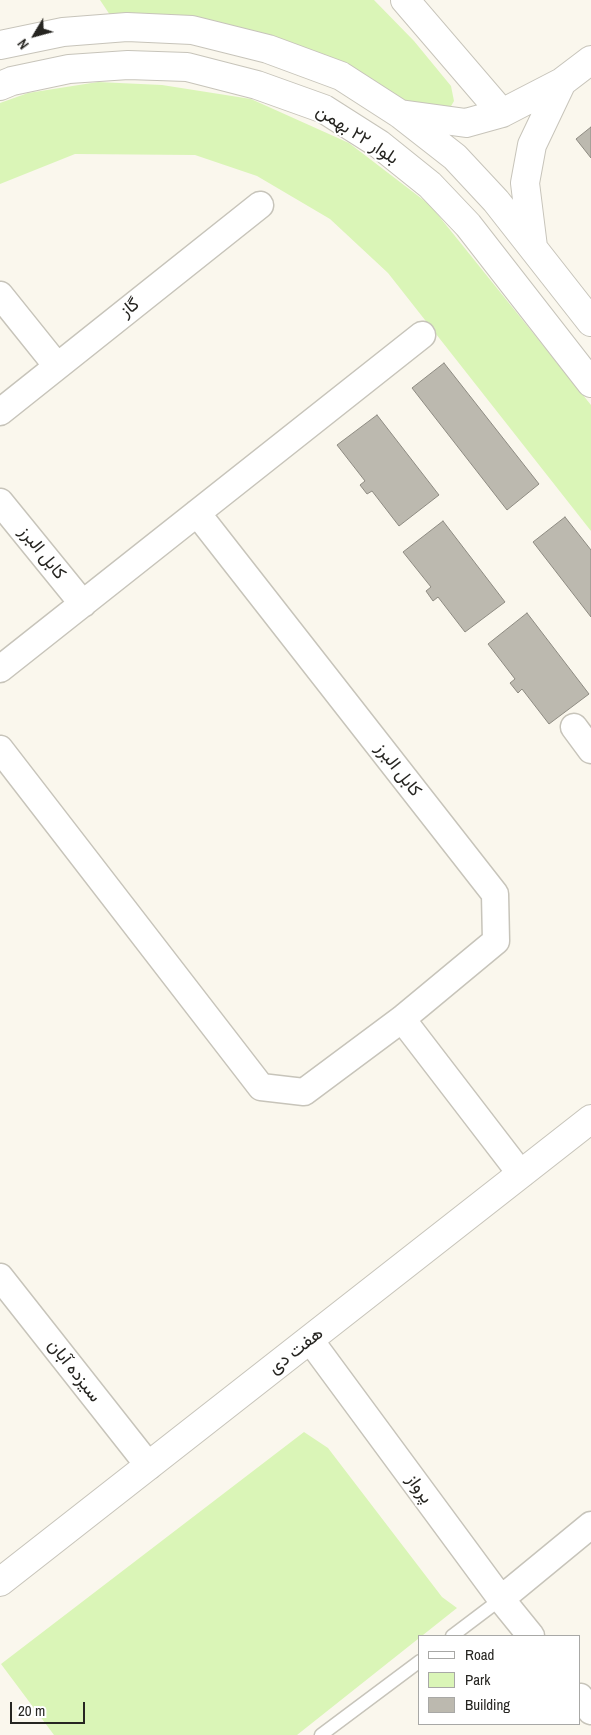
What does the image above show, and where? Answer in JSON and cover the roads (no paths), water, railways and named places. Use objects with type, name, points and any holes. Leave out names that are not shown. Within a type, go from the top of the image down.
[{"type":"main road","points":[[405,0],[502,114]]},
{"type":"main road","points":[[6,40],[63,32],[127,27],[192,30],[268,49],[341,76],[400,114],[455,157],[496,201],[591,322]]},
{"type":"main road","points":[[400,114],[466,123],[502,114],[562,82],[591,60]]},
{"type":"main road","name":"بلوار ۲۲ بهمن","points":[[0,86],[12,81],[69,69],[128,64],[187,67],[257,85],[324,110],[379,144],[430,185],[474,233],[591,383]]},
{"type":"main road","points":[[533,247],[525,183],[532,145],[562,82]]},
{"type":"main road","name":"هفت دی","points":[[0,1582],[591,1119]]},
{"type":"street","name":"گاز","points":[[0,412],[260,205]]},
{"type":"street","points":[[0,295],[57,366]]},
{"type":"street","points":[[0,670],[422,335]]},
{"type":"street","name":"کابل البرز","points":[[0,502],[83,604]]},
{"type":"street","name":"کابل البرز","points":[[0,749],[261,1087],[304,1092],[402,1019],[496,941],[496,894],[197,513]]},
{"type":"street","points":[[574,727],[591,750]]},
{"type":"street","points":[[402,1019],[521,1174]]},
{"type":"street","name":"سیزده آبان","points":[[0,1276],[149,1466]]},
{"type":"street","name":"پرواز","points":[[310,1340],[501,1599],[530,1635]]},
{"type":"street","points":[[501,1599],[591,1525]]},
{"type":"street","points":[[581,1698],[591,1711]]},
{"type":"lane","points":[[453,1635],[501,1599]]},
{"type":"lane","points":[[321,1735],[418,1662]]}]
